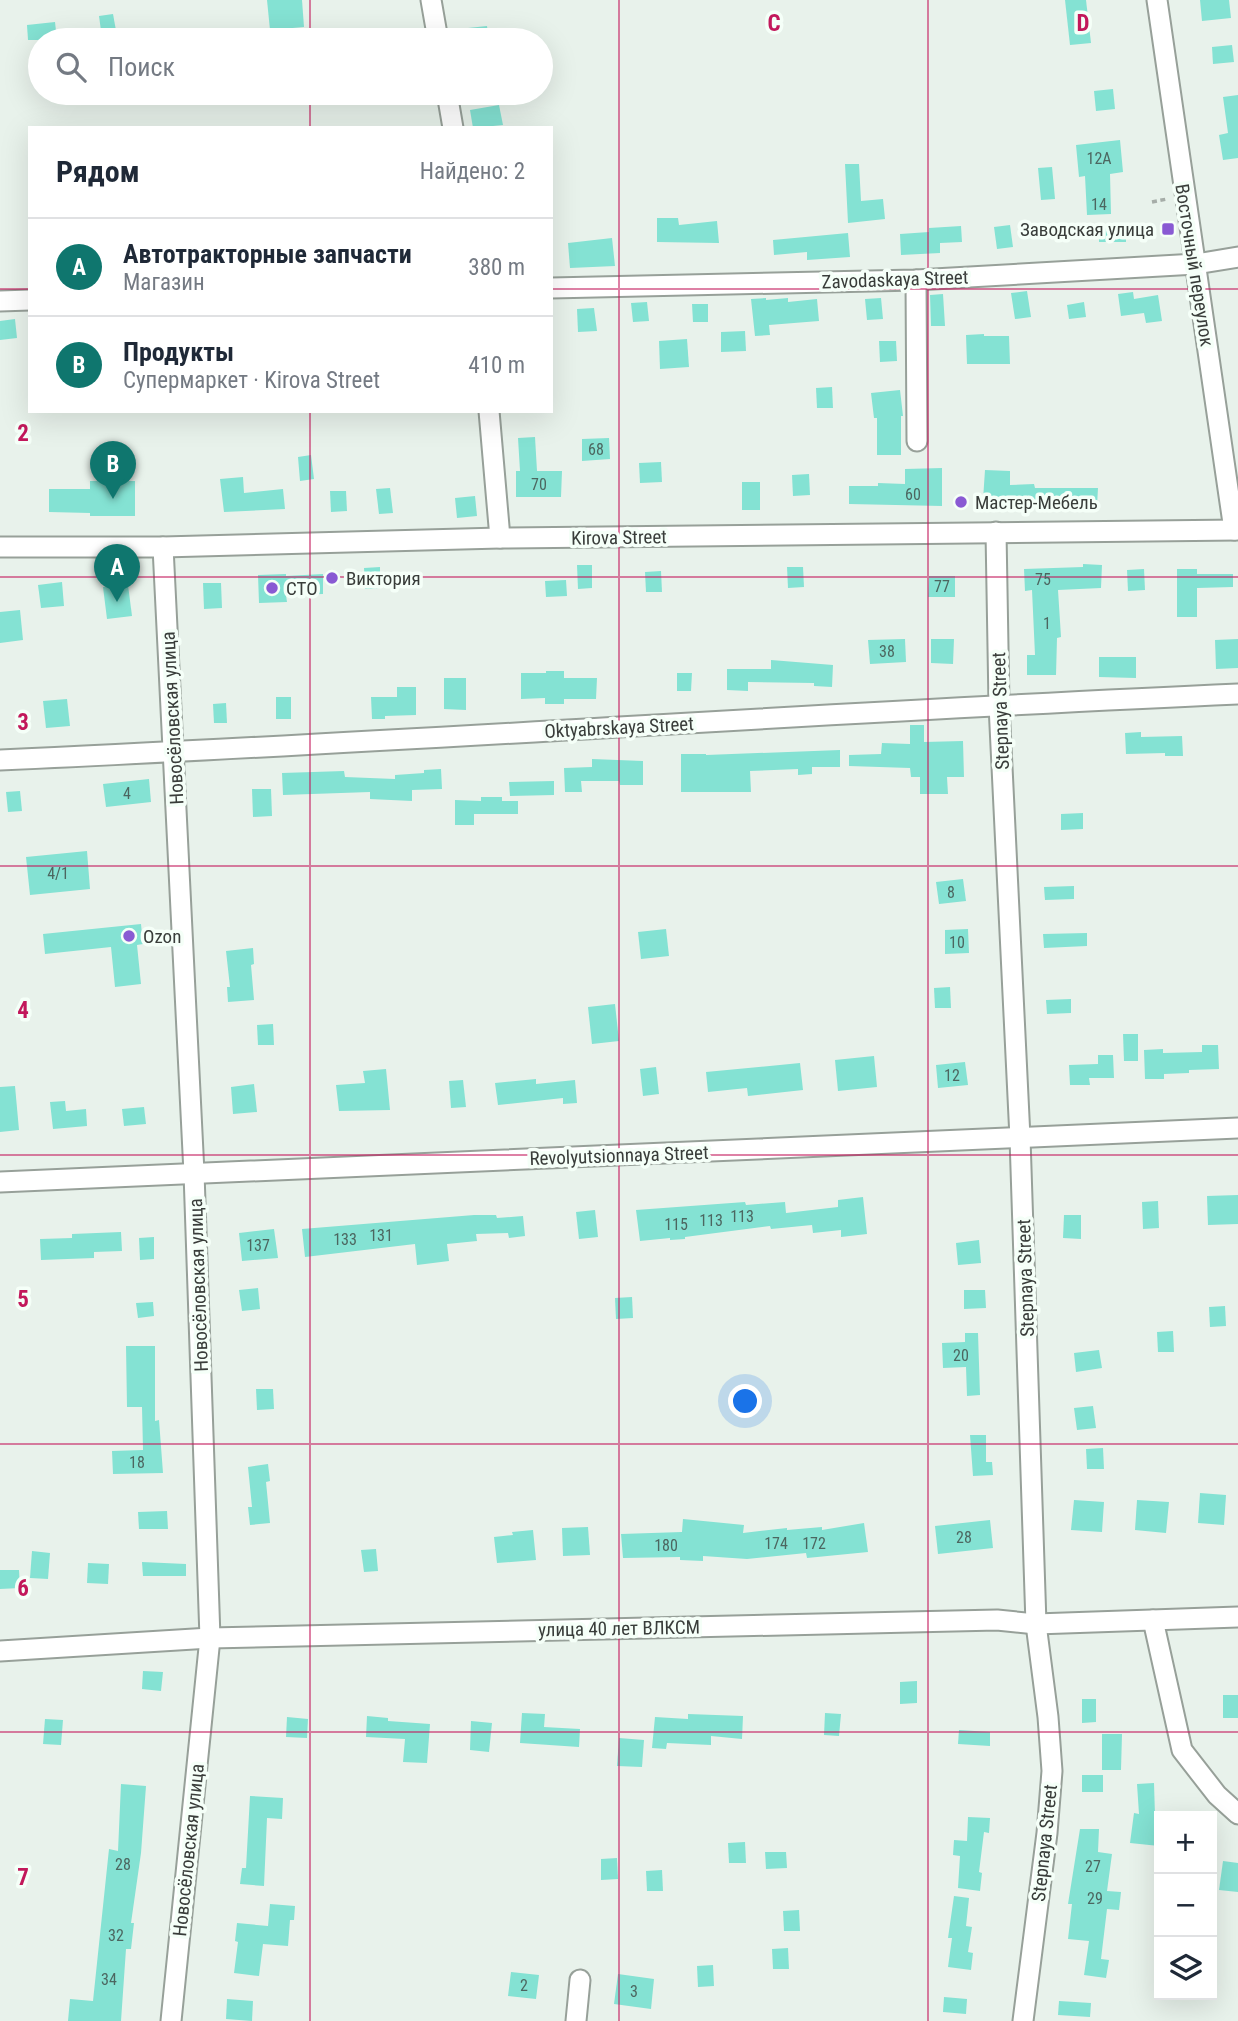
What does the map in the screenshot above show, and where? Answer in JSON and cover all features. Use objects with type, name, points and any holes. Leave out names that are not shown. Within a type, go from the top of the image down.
[{"type":"street","points":[[431,0],[436,28]]},
{"type":"street","name":"Восточный переулок","points":[[1157,0],[1236,530]]},
{"type":"street","points":[[449,105],[453,126]]},
{"type":"street","name":"Zavodaskaya Street","points":[[553,288],[916,280],[1196,264],[1238,257]]},
{"type":"street","points":[[916,280],[917,441]]},
{"type":"street","points":[[0,301],[28,300]]},
{"type":"street","points":[[489,413],[500,538]]},
{"type":"street","name":"Kirova Street","points":[[0,547],[163,547],[500,538],[1236,530]]},
{"type":"street","name":"Stepnaya Street","points":[[996,532],[999,705],[1020,1138],[1036,1624],[1052,1771],[1047,1833],[1023,2021]]},
{"type":"street","name":"Новосёловская улица","points":[[163,547],[194,1172],[210,1638],[171,2021]]},
{"type":"street","name":"Oktyabrskaya Street","points":[[0,760],[1238,694]]},
{"type":"street","name":"Revolyutsionnaya Street","points":[[0,1182],[1238,1128]]},
{"type":"street","name":"улица 40 лет ВЛКСМ","points":[[0,1651],[210,1638],[983,1620],[1036,1624],[1238,1617]]},
{"type":"street","points":[[1153,1620],[1182,1750],[1217,1796],[1238,1814]]},
{"type":"street","points":[[576,2021],[580,1980]]},
{"type":"building","points":[[267,0],[302,0],[304,27],[270,28]]},
{"type":"building","points":[[1065,0],[1086,0],[1091,43],[1070,45]]},
{"type":"building","points":[[1200,0],[1229,0],[1231,18],[1202,21]]},
{"type":"building","points":[[113,14],[116,28],[101,28],[99,16]]},
{"type":"building","points":[[55,22],[56,28],[28,28],[28,40],[27,25]]},
{"type":"building","points":[[1232,45],[1234,62],[1213,64],[1212,47]]},
{"type":"building","points":[[1113,89],[1115,109],[1096,111],[1094,91]]},
{"type":"building","points":[[1238,95],[1238,158],[1223,160],[1219,135],[1228,133],[1223,97]]},
{"type":"building","points":[[499,105],[503,125],[473,126],[470,110]]},
{"type":"building","points":[[1120,140],[1123,172],[1110,174],[1111,214],[1087,215],[1085,176],[1079,177],[1076,145]]},
{"type":"building","points":[[845,164],[859,164],[861,201],[883,199],[885,219],[848,223]]},
{"type":"building","points":[[1052,167],[1055,199],[1041,200],[1038,168]]},
{"type":"building","points":[[657,218],[678,218],[679,225],[717,221],[719,243],[657,242]]},
{"type":"building","points":[[1126,224],[1126,242],[1099,242],[1099,225]]},
{"type":"building","points":[[1010,225],[1013,247],[997,249],[994,227]]},
{"type":"building","points":[[961,226],[962,242],[940,243],[940,253],[901,255],[900,234],[929,232],[929,228]]},
{"type":"building","points":[[848,233],[850,257],[807,260],[807,252],[774,255],[773,240]]},
{"type":"building","points":[[612,238],[615,266],[570,268],[568,243]]},
{"type":"building","points":[[1027,291],[1031,317],[1015,319],[1011,293]]},
{"type":"building","points":[[1133,292],[1134,299],[1158,295],[1162,321],[1146,323],[1144,313],[1121,316],[1118,294]]},
{"type":"building","points":[[943,294],[945,326],[931,326],[930,295]]},
{"type":"building","points":[[788,298],[788,302],[817,299],[819,321],[769,325],[770,335],[755,336],[751,299]]},
{"type":"building","points":[[881,298],[883,319],[867,320],[865,299]]},
{"type":"building","points":[[647,302],[649,321],[633,322],[631,303]]},
{"type":"building","points":[[1084,302],[1086,317],[1069,319],[1067,305]]},
{"type":"building","points":[[692,304],[708,304],[708,322],[693,322]]},
{"type":"building","points":[[594,308],[597,331],[578,332],[577,309]]},
{"type":"building","points":[[15,319],[17,338],[0,340],[0,321]]},
{"type":"building","points":[[745,331],[746,351],[721,352],[721,332]]},
{"type":"building","points":[[966,335],[1009,336],[1010,364],[967,364]]},
{"type":"building","points":[[687,339],[689,367],[660,369],[659,341]]},
{"type":"building","points":[[879,341],[896,341],[897,361],[880,362]]},
{"type":"building","points":[[832,387],[833,408],[817,408],[816,388]]},
{"type":"building","points":[[900,390],[903,416],[901,455],[877,455],[877,418],[874,418],[871,393]]},
{"type":"building","points":[[535,437],[537,471],[562,471],[561,497],[516,497],[516,471],[520,471],[518,438]]},
{"type":"building","points":[[609,438],[610,459],[582,461],[582,439]]},
{"type":"building","points":[[311,455],[314,479],[300,481],[298,457]]},
{"type":"building","points":[[661,462],[662,482],[640,483],[639,463]]},
{"type":"building","points":[[942,468],[942,506],[849,504],[849,486],[905,484],[905,469]]},
{"type":"building","points":[[985,470],[1010,471],[1010,485],[1034,484],[1035,488],[1098,488],[1097,506],[1019,506],[1019,501],[983,500]]},
{"type":"building","points":[[809,474],[810,495],[793,496],[792,475]]},
{"type":"building","points":[[243,477],[244,493],[283,489],[285,509],[224,512],[220,479]]},
{"type":"building","points":[[90,481],[135,481],[135,516],[49,512],[49,489],[90,489]]},
{"type":"building","points":[[742,482],[760,482],[760,510],[742,510]]},
{"type":"building","points":[[390,488],[393,513],[379,514],[376,489]]},
{"type":"building","points":[[330,491],[346,491],[347,511],[331,512]]},
{"type":"building","points":[[475,496],[477,516],[457,518],[455,498]]},
{"type":"building","points":[[1083,564],[1102,565],[1101,588],[1058,590],[1061,637],[1057,638],[1056,675],[1027,675],[1027,655],[1035,655],[1032,590],[1025,591],[1024,569],[1083,567]]},
{"type":"building","points":[[577,565],[592,565],[592,588],[578,589]]},
{"type":"building","points":[[380,567],[380,588],[365,589],[364,568]]},
{"type":"building","points":[[787,567],[803,567],[804,587],[788,588]]},
{"type":"building","points":[[1144,569],[1145,590],[1128,591],[1127,570]]},
{"type":"building","points":[[1177,569],[1197,569],[1197,574],[1233,574],[1233,587],[1197,588],[1197,617],[1177,617]]},
{"type":"building","points":[[661,571],[662,592],[646,592],[645,572]]},
{"type":"building","points":[[323,574],[323,594],[286,595],[287,602],[259,603],[258,575]]},
{"type":"building","points":[[929,576],[955,576],[955,597],[928,597]]},
{"type":"building","points":[[566,580],[567,596],[546,597],[545,581]]},
{"type":"building","points":[[62,582],[64,606],[41,608],[38,585]]},
{"type":"building","points":[[203,583],[221,583],[222,608],[204,609]]},
{"type":"building","points":[[128,585],[132,616],[107,619],[103,587]]},
{"type":"building","points":[[20,610],[23,640],[0,643],[0,612]]},
{"type":"building","points":[[905,639],[906,662],[870,664],[868,640]]},
{"type":"building","points":[[931,639],[954,639],[953,664],[931,663]]},
{"type":"building","points":[[1238,639],[1238,668],[1216,669],[1215,640]]},
{"type":"building","points":[[1099,657],[1136,657],[1136,678],[1099,677]]},
{"type":"building","points":[[771,660],[833,665],[832,687],[814,686],[814,683],[748,682],[748,691],[727,690],[727,669],[771,669]]},
{"type":"building","points":[[564,671],[564,678],[597,678],[596,699],[564,699],[564,704],[545,704],[545,698],[521,699],[521,673]]},
{"type":"building","points":[[677,673],[692,673],[691,691],[677,691]]},
{"type":"building","points":[[444,678],[466,678],[466,710],[444,709]]},
{"type":"building","points":[[397,687],[416,687],[416,715],[372,719],[371,697],[397,697]]},
{"type":"building","points":[[276,697],[291,697],[291,719],[276,719]]},
{"type":"building","points":[[67,699],[70,726],[46,728],[43,701]]},
{"type":"building","points":[[226,703],[227,723],[214,723],[213,704]]},
{"type":"building","points":[[910,725],[924,725],[924,742],[963,741],[964,777],[947,777],[948,794],[920,794],[920,777],[911,777],[910,768],[849,766],[849,755],[881,754],[882,743],[910,744]]},
{"type":"building","points":[[1141,732],[1141,737],[1182,736],[1183,756],[1165,756],[1165,753],[1126,754],[1125,733]]},
{"type":"building","points":[[840,750],[840,767],[812,767],[812,774],[798,775],[798,769],[750,771],[751,792],[681,792],[681,754]]},
{"type":"building","points":[[592,759],[643,761],[643,785],[620,785],[619,781],[581,781],[582,792],[565,792],[564,768],[592,767]]},
{"type":"building","points":[[441,769],[442,789],[412,790],[412,801],[370,799],[370,792],[283,795],[282,773],[344,771],[345,777],[395,779],[395,775]]},
{"type":"building","points":[[149,779],[151,802],[106,807],[103,784]]},
{"type":"building","points":[[554,781],[554,795],[510,796],[509,782]]},
{"type":"building","points":[[252,789],[271,789],[272,816],[253,817]]},
{"type":"building","points":[[20,791],[22,811],[8,812],[6,792]]},
{"type":"building","points":[[481,797],[502,797],[502,801],[518,801],[518,814],[474,814],[474,825],[455,825],[455,800],[481,801]]},
{"type":"building","points":[[1083,813],[1083,829],[1061,830],[1061,814]]},
{"type":"building","points":[[87,851],[90,889],[30,895],[26,857]]},
{"type":"building","points":[[963,879],[966,901],[939,904],[936,882]]},
{"type":"building","points":[[1074,886],[1074,899],[1045,900],[1044,887]]},
{"type":"building","points":[[141,924],[143,944],[137,945],[141,984],[115,987],[111,947],[45,954],[43,934]]},
{"type":"building","points":[[666,929],[669,956],[641,959],[638,932]]},
{"type":"building","points":[[968,929],[969,953],[945,954],[945,930]]},
{"type":"building","points":[[1087,933],[1087,946],[1044,948],[1043,934]]},
{"type":"building","points":[[253,948],[254,964],[251,965],[254,1000],[228,1002],[227,987],[230,987],[226,951]]},
{"type":"building","points":[[950,987],[951,1008],[935,1008],[934,988]]},
{"type":"building","points":[[1071,999],[1071,1013],[1047,1014],[1046,1000]]},
{"type":"building","points":[[615,1004],[619,1041],[592,1044],[588,1007]]},
{"type":"building","points":[[273,1024],[274,1045],[258,1045],[257,1025]]},
{"type":"building","points":[[1123,1034],[1138,1034],[1138,1061],[1124,1061]]},
{"type":"building","points":[[1202,1045],[1218,1045],[1219,1069],[1189,1070],[1189,1073],[1164,1074],[1164,1079],[1145,1079],[1144,1050],[1163,1049],[1163,1053],[1202,1052]]},
{"type":"building","points":[[1098,1055],[1113,1055],[1114,1078],[1089,1078],[1090,1085],[1070,1085],[1069,1065],[1098,1064]]},
{"type":"building","points":[[874,1056],[877,1087],[838,1091],[835,1060]]},
{"type":"building","points":[[965,1062],[968,1085],[938,1088],[936,1065]]},
{"type":"building","points":[[800,1063],[803,1090],[748,1096],[747,1088],[708,1092],[706,1072]]},
{"type":"building","points":[[656,1067],[659,1094],[643,1096],[640,1069]]},
{"type":"building","points":[[386,1069],[390,1110],[339,1111],[336,1085],[365,1083],[363,1071]]},
{"type":"building","points":[[536,1079],[536,1084],[575,1080],[577,1103],[563,1104],[563,1098],[498,1105],[495,1083]]},
{"type":"building","points":[[463,1080],[466,1107],[451,1108],[449,1081]]},
{"type":"building","points":[[254,1084],[257,1112],[233,1114],[231,1087]]},
{"type":"building","points":[[15,1086],[19,1130],[0,1132],[0,1087]]},
{"type":"building","points":[[65,1101],[66,1111],[86,1109],[87,1126],[53,1129],[50,1102]]},
{"type":"building","points":[[144,1107],[146,1124],[124,1126],[122,1109]]},
{"type":"building","points":[[1238,1195],[1238,1224],[1208,1225],[1207,1196]]},
{"type":"building","points":[[863,1197],[867,1234],[841,1237],[841,1230],[813,1233],[812,1225],[771,1229],[770,1226],[685,1239],[640,1241],[636,1210],[745,1202],[746,1205],[785,1202],[786,1213],[838,1207],[838,1200]]},
{"type":"building","points":[[1158,1201],[1159,1228],[1143,1229],[1142,1202]]},
{"type":"building","points":[[595,1210],[598,1237],[579,1239],[576,1212]]},
{"type":"building","points":[[496,1215],[497,1218],[523,1216],[525,1236],[509,1238],[508,1233],[476,1234],[477,1241],[447,1244],[449,1261],[417,1265],[415,1244],[305,1257],[302,1229]]},
{"type":"building","points":[[1064,1215],[1081,1215],[1081,1239],[1063,1238]]},
{"type":"building","points":[[274,1229],[278,1258],[242,1261],[239,1233]]},
{"type":"building","points":[[121,1232],[122,1251],[94,1252],[94,1258],[41,1260],[40,1239],[72,1238],[72,1234]]},
{"type":"building","points":[[154,1237],[154,1259],[140,1260],[139,1238]]},
{"type":"building","points":[[979,1240],[981,1263],[958,1265],[956,1243]]},
{"type":"building","points":[[258,1288],[260,1309],[242,1311],[239,1290]]},
{"type":"building","points":[[964,1290],[985,1290],[986,1308],[964,1309]]},
{"type":"building","points":[[632,1297],[633,1318],[616,1319],[615,1298]]},
{"type":"building","points":[[153,1302],[154,1316],[138,1318],[136,1303]]},
{"type":"building","points":[[1225,1306],[1226,1326],[1210,1327],[1209,1307]]},
{"type":"building","points":[[1173,1331],[1174,1352],[1158,1352],[1157,1332]]},
{"type":"building","points":[[965,1333],[978,1333],[980,1395],[967,1396],[966,1367],[943,1368],[942,1343],[965,1342]]},
{"type":"building","points":[[126,1346],[155,1346],[155,1421],[159,1420],[163,1473],[113,1474],[112,1451],[143,1450],[142,1407],[127,1407]]},
{"type":"building","points":[[1099,1350],[1102,1368],[1076,1372],[1074,1353]]},
{"type":"building","points":[[256,1389],[273,1389],[274,1409],[257,1410]]},
{"type":"building","points":[[1093,1406],[1096,1428],[1077,1430],[1074,1408]]},
{"type":"building","points":[[970,1435],[986,1435],[986,1462],[992,1462],[993,1475],[973,1476]]},
{"type":"building","points":[[1103,1448],[1104,1469],[1087,1469],[1086,1449]]},
{"type":"building","points":[[268,1464],[270,1481],[266,1482],[270,1523],[250,1525],[248,1507],[252,1507],[248,1467]]},
{"type":"building","points":[[1200,1493],[1226,1495],[1224,1525],[1198,1523]]},
{"type":"building","points":[[1074,1500],[1104,1502],[1102,1532],[1071,1530]]},
{"type":"building","points":[[1137,1500],[1169,1502],[1166,1533],[1135,1530]]},
{"type":"building","points":[[167,1511],[168,1529],[139,1529],[138,1512]]},
{"type":"building","points":[[683,1519],[744,1525],[743,1533],[787,1528],[822,1527],[822,1530],[864,1523],[868,1552],[807,1558],[806,1553],[747,1559],[703,1556],[703,1561],[680,1560],[680,1557],[623,1558],[621,1534],[682,1532]]},
{"type":"building","points":[[990,1520],[993,1548],[938,1554],[935,1526]]},
{"type":"building","points":[[588,1527],[590,1555],[563,1556],[562,1528]]},
{"type":"building","points":[[533,1530],[536,1560],[497,1563],[494,1537]]},
{"type":"building","points":[[376,1549],[378,1571],[364,1572],[361,1550]]},
{"type":"building","points":[[32,1551],[50,1553],[48,1579],[30,1578]]},
{"type":"building","points":[[142,1562],[186,1564],[186,1576],[143,1576]]},
{"type":"building","points":[[88,1563],[109,1564],[108,1584],[87,1583]]},
{"type":"building","points":[[0,1570],[19,1570],[20,1588],[0,1589]]},
{"type":"building","points":[[143,1671],[163,1672],[161,1691],[142,1689]]},
{"type":"building","points":[[917,1681],[917,1703],[900,1704],[900,1682]]},
{"type":"building","points":[[1223,1695],[1238,1695],[1238,1718],[1223,1718]]},
{"type":"building","points":[[1082,1699],[1096,1699],[1096,1722],[1082,1723]]},
{"type":"building","points":[[522,1713],[545,1714],[544,1727],[580,1729],[579,1747],[520,1743]]},
{"type":"building","points":[[825,1713],[841,1714],[839,1736],[824,1735]]},
{"type":"building","points":[[688,1714],[743,1716],[742,1739],[711,1736],[711,1745],[667,1743],[666,1749],[652,1748],[655,1717],[688,1719]]},
{"type":"building","points":[[367,1716],[388,1718],[388,1721],[430,1724],[427,1763],[403,1762],[405,1739],[366,1737]]},
{"type":"building","points":[[287,1717],[308,1719],[307,1738],[286,1737]]},
{"type":"building","points":[[45,1719],[63,1720],[61,1745],[43,1744]]},
{"type":"building","points":[[471,1721],[492,1723],[489,1752],[470,1750]]},
{"type":"building","points":[[959,1730],[990,1732],[990,1746],[958,1744]]},
{"type":"building","points":[[1102,1734],[1122,1734],[1121,1770],[1102,1770]]},
{"type":"building","points":[[619,1738],[644,1740],[642,1767],[617,1766]]},
{"type":"building","points":[[1082,1775],[1103,1775],[1103,1792],[1082,1792]]},
{"type":"building","points":[[1154,1783],[1154,1845],[1130,1843],[1134,1813],[1139,1814],[1137,1784]]},
{"type":"building","points":[[121,1784],[146,1786],[141,1853],[131,1923],[134,1923],[131,1949],[126,1949],[121,2021],[68,2021],[70,1999],[93,2001],[109,1849],[118,1851]]},
{"type":"building","points":[[250,1796],[283,1798],[282,1819],[267,1818],[264,1886],[240,1884],[242,1868],[246,1868]]},
{"type":"building","points":[[968,1817],[990,1818],[989,1833],[984,1832],[979,1872],[982,1873],[980,1891],[958,1888],[960,1856],[953,1855],[954,1840],[967,1841]]},
{"type":"building","points":[[1080,1829],[1099,1829],[1098,1852],[1112,1854],[1107,1891],[1121,1892],[1119,1910],[1107,1909],[1101,1959],[1109,1960],[1106,1978],[1084,1975],[1089,1941],[1068,1939],[1072,1904],[1068,1904]]},
{"type":"building","points":[[745,1842],[746,1863],[729,1863],[728,1843]]},
{"type":"building","points":[[765,1852],[786,1852],[787,1868],[766,1869]]},
{"type":"building","points":[[617,1858],[618,1879],[601,1880],[601,1859]]},
{"type":"building","points":[[1223,1861],[1238,1863],[1238,1892],[1219,1890]]},
{"type":"building","points":[[662,1870],[663,1891],[647,1891],[646,1871]]},
{"type":"building","points":[[954,1896],[969,1898],[966,1926],[972,1927],[968,1952],[973,1953],[971,1970],[948,1967],[952,1938],[948,1938]]},
{"type":"building","points":[[270,1904],[295,1906],[294,1920],[290,1920],[288,1946],[263,1944],[259,1976],[234,1973],[238,1942],[235,1941],[237,1923],[268,1926]]},
{"type":"building","points":[[799,1910],[800,1931],[784,1931],[783,1911]]},
{"type":"building","points":[[788,1948],[789,1969],[773,1969],[772,1949]]},
{"type":"building","points":[[713,1965],[714,1986],[698,1987],[697,1966]]},
{"type":"building","points":[[511,1972],[539,1975],[536,1999],[508,1996]]},
{"type":"building","points":[[618,1974],[654,1979],[651,2009],[614,2004]]},
{"type":"building","points":[[944,1997],[967,1999],[966,2014],[943,2012]]},
{"type":"building","points":[[227,1999],[253,2001],[252,2021],[226,2019]]},
{"type":"building","points":[[1059,2001],[1091,2003],[1090,2017],[1058,2015]]},
{"type":"place","name":"Заводская улица","points":[[1168,229]]},
{"type":"place","name":"Продукты","points":[[113,499]]},
{"type":"place","name":"Мастер-Мебель","points":[[961,502]]},
{"type":"place","name":"Виктория","points":[[332,578]]},
{"type":"place","name":"СТО","points":[[272,588]]},
{"type":"place","name":"Автотракторные запчасти","points":[[117,602]]},
{"type":"place","name":"Ozon","points":[[129,936]]}]
